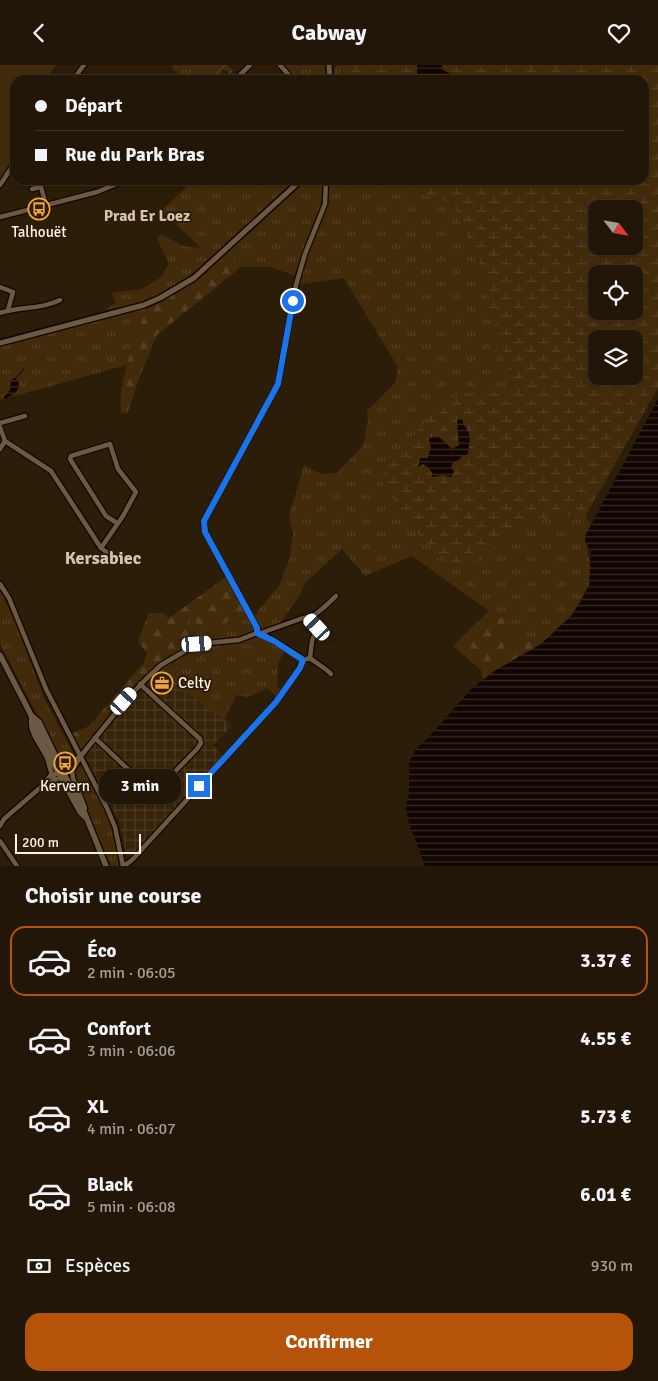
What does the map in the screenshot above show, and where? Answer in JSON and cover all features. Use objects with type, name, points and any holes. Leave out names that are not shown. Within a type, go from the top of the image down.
[{"type":"main road","points":[[0,655],[31,715],[34,726],[80,812],[86,818],[106,866]]},
{"type":"street","points":[[240,75],[250,65]]},
{"type":"street","points":[[280,65],[289,75]]},
{"type":"street","points":[[0,185],[10,170]]},
{"type":"street","points":[[0,217],[97,192],[114,185]]},
{"type":"street","points":[[0,343],[144,305],[160,298],[194,277],[295,185]]},
{"type":"street","points":[[310,658],[303,660],[259,633],[205,532],[204,521],[278,384],[296,285],[305,254],[325,205],[326,185]]},
{"type":"street","points":[[32,189],[41,187],[46,205]]},
{"type":"street","points":[[0,287],[13,292],[8,310]]},
{"type":"street","points":[[0,313],[8,310],[49,305],[60,300]]},
{"type":"street","points":[[0,423],[25,415]]},
{"type":"street","points":[[0,427],[5,441],[51,471],[101,549],[119,561]]},
{"type":"street","points":[[0,449],[5,441]]},
{"type":"street","points":[[101,549],[123,516],[136,491],[118,469],[110,444],[71,455],[70,459],[106,516],[117,523]]},
{"type":"street","points":[[0,585],[10,598],[46,689],[107,808],[115,827],[124,865]]},
{"type":"street","points":[[86,818],[86,811],[72,771],[80,757],[140,684],[161,665],[197,644],[239,639],[308,618],[336,596]]},
{"type":"street","points":[[308,618],[317,627],[312,641],[310,658]]},
{"type":"street","points":[[310,658],[332,674]]},
{"type":"street","points":[[124,865],[276,702],[300,668],[303,660]]},
{"type":"street","points":[[95,738],[152,792],[158,789],[197,749],[201,743],[200,739],[140,684]]},
{"type":"street","points":[[31,715],[31,728],[47,758],[51,775]]},
{"type":"street","points":[[60,775],[64,769],[80,757]]},
{"type":"street","points":[[0,826],[4,819],[41,787],[60,775],[72,771]]},
{"type":"street","points":[[51,775],[60,775]]},
{"type":"street","points":[[41,787],[51,775]]},
{"type":"street","points":[[0,841],[17,866]]},
{"type":"street","points":[[124,865],[133,866]]},
{"type":"shaded area","points":[[417,65],[442,65],[443,70],[452,75],[417,75]]},
{"type":"shaded area","points":[[14,378],[18,380],[19,387],[16,392],[6,399],[3,398],[10,390],[11,380]]},
{"type":"shaded area","points":[[658,399],[658,866],[425,866],[409,824],[406,808],[409,793],[409,763],[415,750],[430,736],[471,689],[496,670],[541,644],[571,616],[589,585],[591,552],[585,541],[585,536]]},
{"type":"shaded area","points":[[462,419],[469,436],[468,454],[462,456],[451,466],[454,472],[451,477],[443,475],[432,477],[431,471],[427,466],[423,464],[418,467],[420,458],[427,458],[431,448],[429,438],[438,436],[452,449],[459,445],[457,420]]},
{"type":"shaded area","points":[[157,671],[232,725],[213,745],[225,757],[133,859],[126,855],[119,821],[87,760],[87,754],[104,730],[136,692]]},
{"type":"green space","points":[[0,65],[56,65],[49,75],[10,75],[10,164],[0,179]]},
{"type":"green space","points":[[172,65],[213,65],[212,75],[180,75],[173,70]]},
{"type":"green space","points":[[213,65],[228,65],[233,71],[230,75],[224,69],[221,75],[211,74]]},
{"type":"green space","points":[[283,65],[326,65],[327,75],[292,75]]},
{"type":"green space","points":[[336,65],[342,65],[341,75],[334,75]]},
{"type":"green space","points":[[342,65],[658,65],[658,388],[586,515],[529,519],[481,561],[450,564],[421,538],[379,478],[439,405],[463,393],[514,390],[489,305],[490,292],[474,251],[452,204],[397,185],[649,185],[649,75],[341,75]]},
{"type":"green space","points":[[189,185],[290,185],[272,204],[184,280],[147,300],[127,306],[106,309],[116,303],[112,293],[142,289],[161,277],[169,263],[157,239],[161,234],[183,246],[201,248],[162,210]]},
{"type":"green space","points":[[300,185],[324,185],[321,205],[294,275],[270,267],[241,267],[226,252]]},
{"type":"green space","points":[[327,185],[397,185],[452,204],[474,251],[490,292],[489,305],[514,391],[463,393],[481,561],[529,519],[586,515],[591,526],[585,536],[591,573],[589,585],[571,616],[541,644],[529,641],[521,642],[511,635],[503,619],[412,556],[365,576],[342,549],[306,582],[298,598],[279,624],[263,630],[253,617],[279,586],[290,557],[293,534],[289,516],[304,465],[321,474],[337,473],[363,446],[368,420],[367,411],[395,383],[398,367],[344,278],[296,285],[325,205]]},
{"type":"green space","points":[[226,252],[241,267],[157,335],[127,414],[121,413],[122,387],[125,373],[147,306],[190,283]]},
{"type":"green space","points":[[147,306],[127,365],[0,400],[0,346]]},
{"type":"green space","points":[[226,577],[245,612],[238,612],[226,623],[208,630],[189,619],[183,626],[195,642],[166,659],[139,682],[118,704],[81,751],[71,734],[89,726],[144,662],[147,654],[138,641],[149,613],[163,613],[169,618]]},
{"type":"green space","points":[[0,591],[16,623],[44,698],[74,755],[70,759],[63,760],[59,756],[0,644]]},
{"type":"green space","points":[[489,611],[503,619],[511,636],[521,642],[529,641],[541,644],[496,670],[483,680],[481,670],[453,646]]},
{"type":"green space","points":[[238,612],[245,612],[252,623],[254,632],[235,638],[195,642],[183,626],[189,619],[226,623]]},
{"type":"green space","points":[[258,635],[285,650],[278,663],[277,686],[281,689],[276,696],[267,688],[248,697],[236,695],[224,720],[157,671],[197,646],[226,645]]},
{"type":"green space","points":[[81,766],[84,768],[109,818],[121,866],[111,866],[75,780],[75,769]]},
{"type":"waterway","points":[[15,379],[24,369]]},
{"type":"place","name":"Talhouët","points":[[39,209]]},
{"type":"place","name":"Celty","points":[[162,683]]},
{"type":"place","name":"Kervern","points":[[65,763]]},
{"type":"district","name":"Prad Er Loez","points":[[147,215]]},
{"type":"district","name":"Kersabiec","points":[[103,558]]},
{"type":"route","points":[[199,786],[276,702],[300,668],[303,660],[261,633],[257,633],[257,628],[203,526],[278,384],[293,301]]}]
